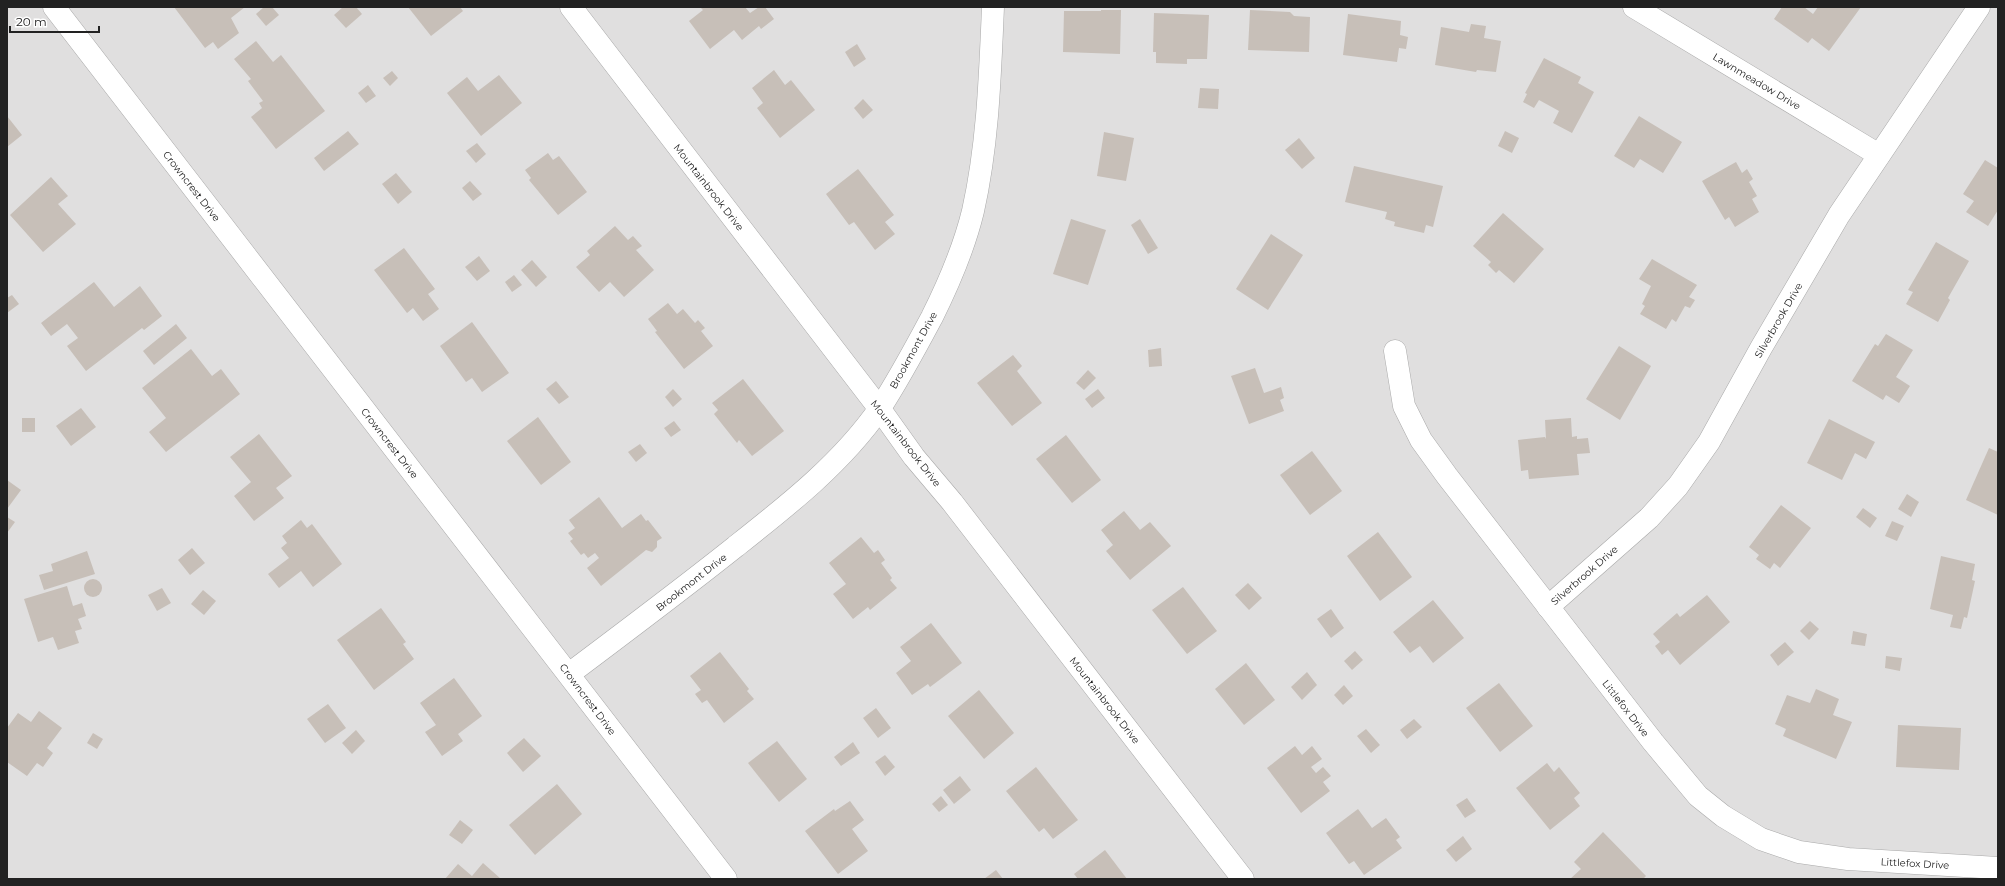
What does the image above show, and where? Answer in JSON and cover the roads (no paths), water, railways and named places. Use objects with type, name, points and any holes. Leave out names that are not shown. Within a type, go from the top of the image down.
[{"type":"street","name":"Crowncrest Drive","points":[[54,7],[569,674],[718,876]]},
{"type":"street","name":"Mountainbrook Drive","points":[[571,7],[879,408],[914,457],[952,502],[1243,879]]},
{"type":"street","name":"Brookmont Drive","points":[[569,674],[667,601],[796,499],[846,450],[879,408],[920,339],[947,287],[972,213],[982,162],[989,101],[993,7]]},
{"type":"street","name":"Lawnmeadow Drive","points":[[1634,7],[1879,155]]},
{"type":"street","name":"Silverbrook Drive","points":[[1548,607],[1649,518],[1678,486],[1709,442],[1761,348],[1839,215],[1980,7]]},
{"type":"street","name":"Littlefox Drive","points":[[1395,351],[1404,406],[1421,440],[1653,742],[1698,796],[1723,816],[1761,839],[1799,852],[1848,859],[1998,868]]}]
